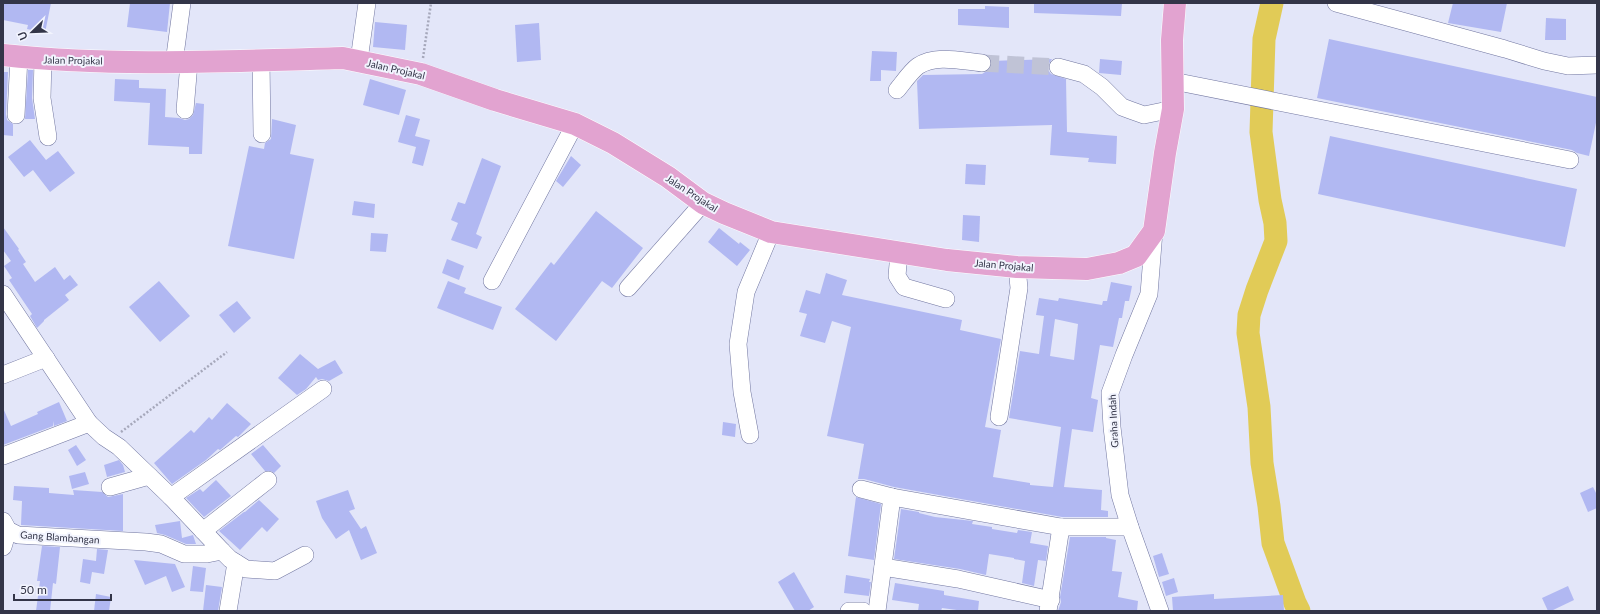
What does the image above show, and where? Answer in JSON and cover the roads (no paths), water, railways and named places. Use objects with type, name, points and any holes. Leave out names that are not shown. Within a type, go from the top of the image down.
[{"type":"main road","name":"Jalan Projakal","points":[[11,56],[43,59],[182,63],[343,58],[359,60],[421,74],[495,100],[575,124],[613,143],[668,177],[703,203],[771,232],[899,252],[1017,267],[1087,269],[1119,263],[1136,256],[1154,231],[1164,153],[1173,109],[1172,40],[1175,3]]},
{"type":"street","points":[[182,3],[182,63],[185,110]]},
{"type":"street","points":[[359,60],[367,3]]},
{"type":"street","points":[[1336,3],[1544,61],[1568,66],[1597,65]]},
{"type":"street","points":[[11,56],[16,115]]},
{"type":"street","points":[[43,59],[42,98],[48,137]]},
{"type":"street","points":[[897,90],[916,67],[927,61],[938,59],[982,63]]},
{"type":"street","points":[[261,60],[262,134]]},
{"type":"street","points":[[1058,67],[1084,74],[1102,87],[1122,107],[1130,110],[1144,115],[1173,109]]},
{"type":"street","points":[[1173,81],[1570,160]]},
{"type":"street","points":[[492,281],[575,124]]},
{"type":"street","points":[[628,288],[703,203]]},
{"type":"street","name":"Graha Indah","points":[[1154,231],[1148,294],[1110,393],[1112,427],[1120,495],[1160,611]]},
{"type":"street","points":[[750,435],[742,392],[738,344],[746,292],[771,232]]},
{"type":"street","points":[[899,252],[897,276],[904,287],[946,299]]},
{"type":"street","points":[[999,417],[1019,288],[1017,267]]},
{"type":"street","points":[[3,294],[89,423],[119,447],[171,497],[222,551],[246,569],[275,571],[305,555]]},
{"type":"street","points":[[3,375],[46,358]]},
{"type":"street","points":[[171,497],[323,389]]},
{"type":"street","points":[[3,456],[89,423]]},
{"type":"street","points":[[110,487],[149,476]]},
{"type":"street","points":[[203,531],[268,480]]},
{"type":"street","points":[[860,489],[892,497],[1061,527],[1130,527]]},
{"type":"street","points":[[877,611],[892,497]]},
{"type":"street","points":[[3,547],[5,526]]},
{"type":"street","name":"Gang Blambangan","points":[[5,526],[18,535],[161,544],[184,554],[207,554],[222,551]]},
{"type":"street","points":[[1049,605],[1061,527]]},
{"type":"street","points":[[228,611],[236,563]]},
{"type":"street","points":[[883,567],[958,579],[1049,605]]},
{"type":"street","points":[[1034,611],[1049,605]]},
{"type":"street","points":[[849,611],[863,611]]},
{"type":"waterway","points":[[1272,3],[1264,39],[1261,132],[1270,200],[1275,223],[1276,241],[1249,315],[1248,333],[1259,407],[1262,463],[1273,543],[1299,611]]},
{"type":"tunnel","points":[[982,63],[1058,67]]}]
